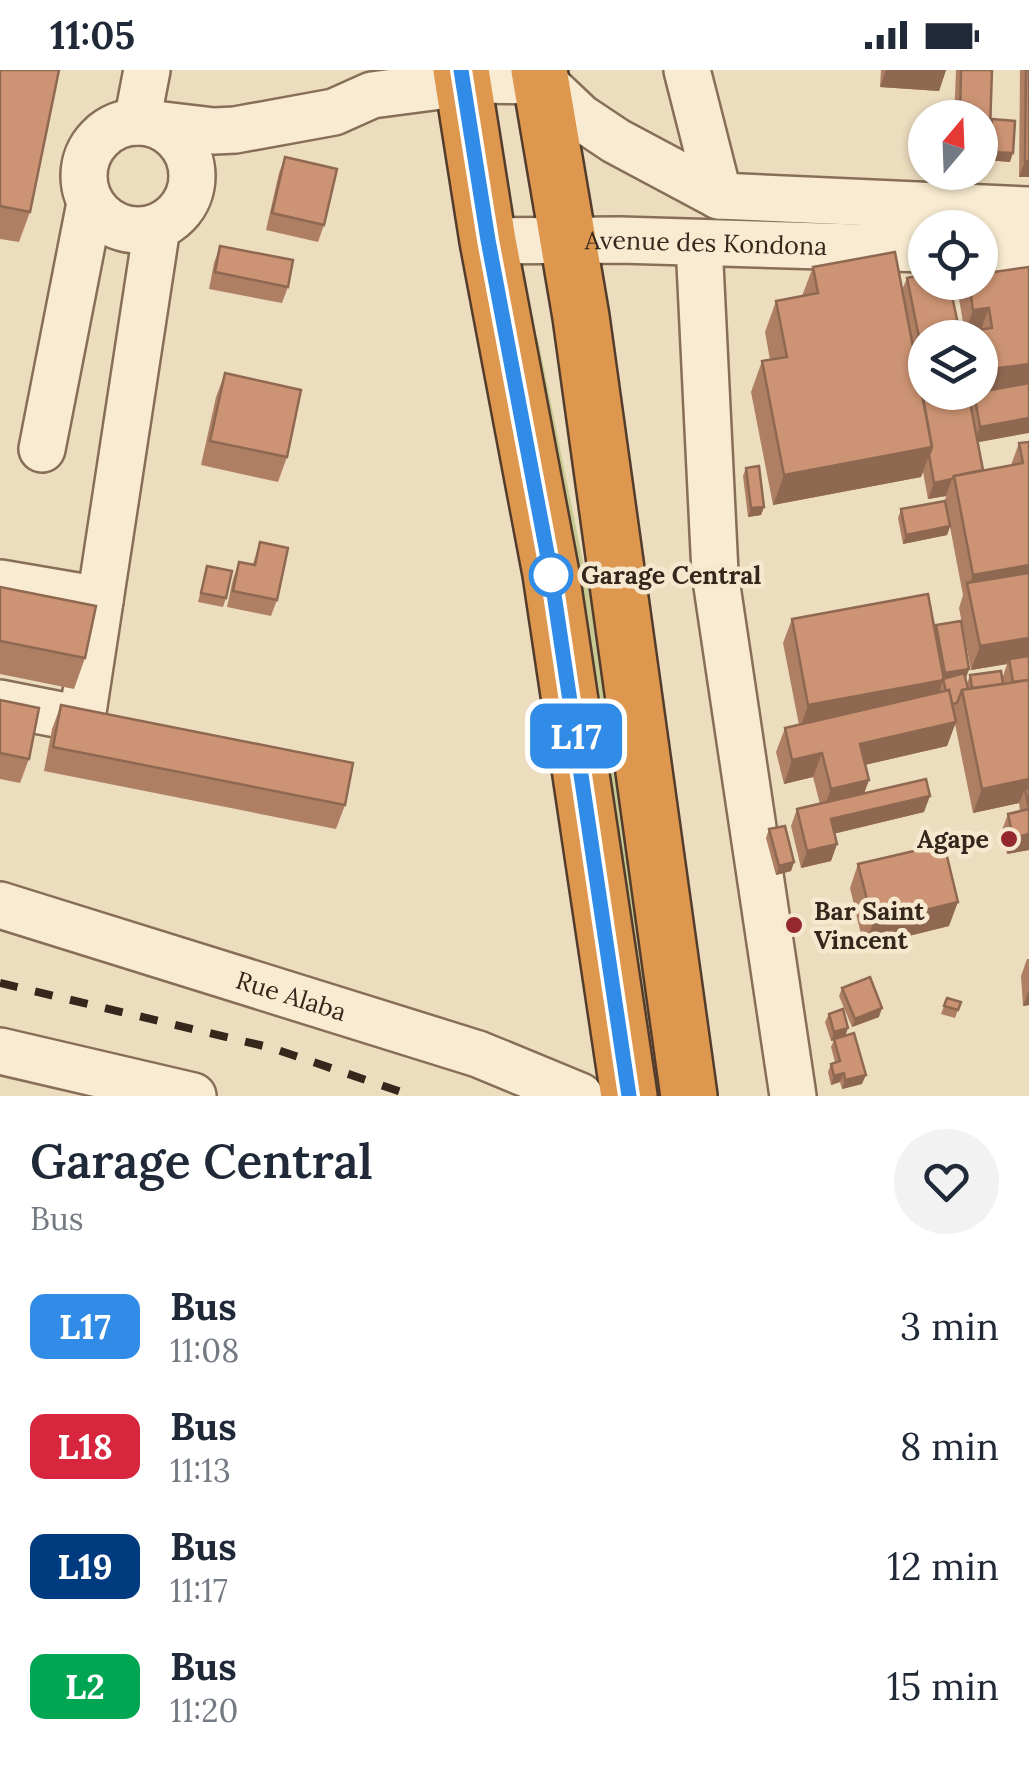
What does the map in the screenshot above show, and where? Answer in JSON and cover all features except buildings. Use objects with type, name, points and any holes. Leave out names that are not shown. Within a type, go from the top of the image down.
[{"type":"highway","points":[[462,75],[502,320],[551,574],[629,1096]]},
{"type":"highway","points":[[540,76],[581,317],[690,1096]]},
{"type":"highway","points":[[502,320],[581,317]]},
{"type":"street","points":[[146,123],[147,70]]},
{"type":"street","points":[[687,70],[719,196]]},
{"type":"street","points":[[146,123],[172,135],[184,149],[192,185],[186,203],[174,218],[138,231],[119,227],[102,217],[90,203],[84,185],[84,166],[90,149],[119,126],[146,123],[214,132],[235,130],[334,112],[372,95],[433,87],[462,75],[540,76]]},
{"type":"street","name":"Avenue des Kondona","points":[[540,76],[580,117],[616,141],[719,196],[1029,210]]},
{"type":"street","points":[[42,449],[90,203]]},
{"type":"street","points":[[0,703],[71,717],[80,715],[157,227]]},
{"type":"street","name":"Avenue des Kondona","points":[[488,240],[908,248]]},
{"type":"street","points":[[699,244],[715,574],[793,1096]]},
{"type":"street","points":[[998,251],[1029,252]]},
{"type":"street","points":[[0,583],[100,600]]},
{"type":"street","name":"Rue Alaba","points":[[0,905],[478,1054],[580,1096]]},
{"type":"street","points":[[2,1055],[193,1096]]},
{"type":"green space","points":[[533,339],[538,339],[606,676],[661,1096]]},
{"type":"railway","points":[[0,983],[272,1048],[413,1096]]},
{"type":"bus line","name":"L17","points":[[461,70],[488,240],[551,574],[629,1096]]},
{"type":"place","name":"Garage Central","points":[[551,575]]},
{"type":"place","name":"Agape","points":[[1009,839]]},
{"type":"place","name":"Bar Saint Vincent","points":[[794,925]]}]
